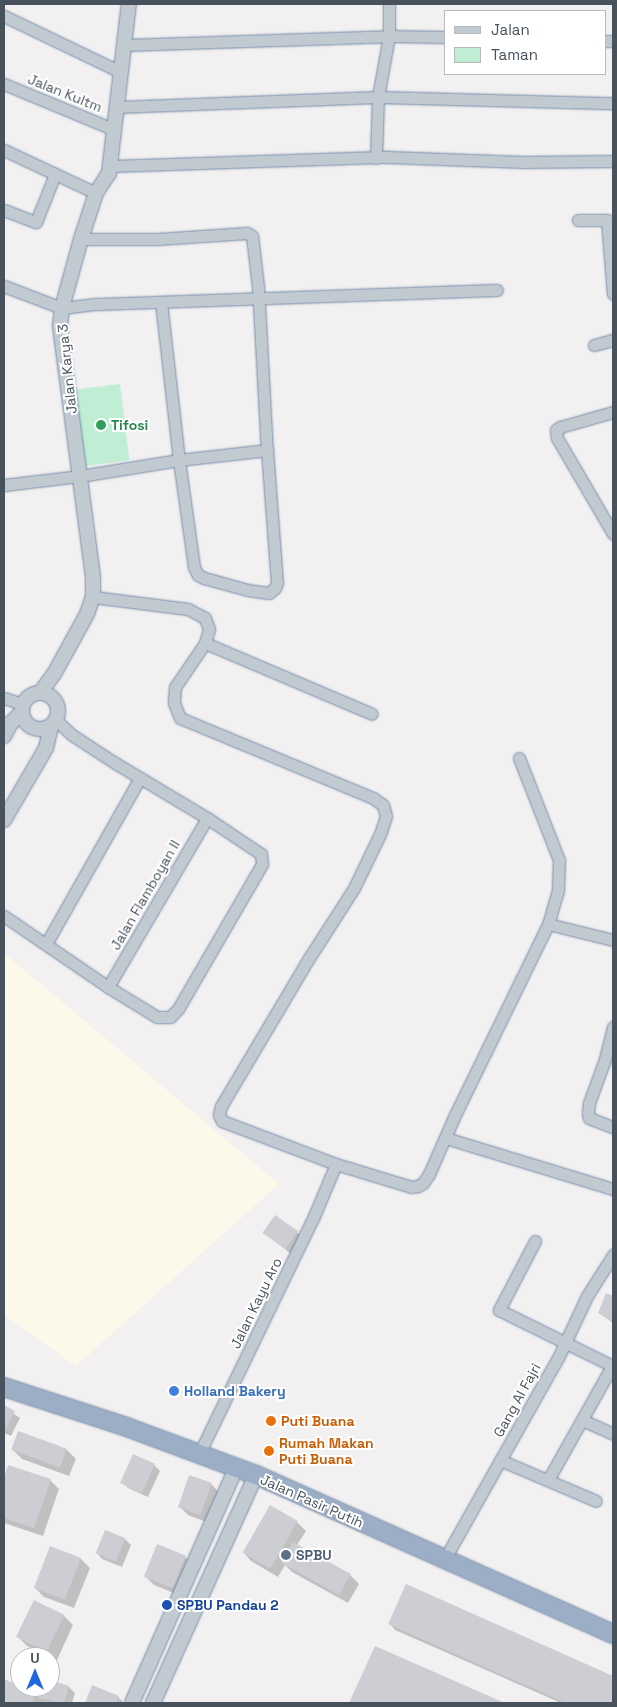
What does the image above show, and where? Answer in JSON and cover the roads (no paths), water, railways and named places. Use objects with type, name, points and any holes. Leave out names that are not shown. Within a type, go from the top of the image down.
[{"type":"highway","name":"Jalan Pasir Putih","points":[[4,1387],[124,1426],[256,1475],[613,1634]]},
{"type":"street","name":"Jalan Karya 3","points":[[4,736],[10,723],[23,708],[30,696],[40,693],[54,674],[87,614],[93,597],[93,577],[60,325],[62,308],[81,239],[96,193],[106,179],[110,166],[128,4]]},
{"type":"street","points":[[376,158],[378,97],[389,36],[389,4]]},
{"type":"street","points":[[4,16],[121,72]]},
{"type":"street","points":[[124,45],[389,36],[444,37]]},
{"type":"street","name":"Jalan Kultm","points":[[4,84],[115,130]]},
{"type":"street","points":[[117,107],[378,97],[613,103]]},
{"type":"street","points":[[4,150],[96,193]]},
{"type":"street","points":[[110,166],[376,158],[613,161]]},
{"type":"street","points":[[4,210],[36,222],[55,174]]},
{"type":"street","points":[[578,220],[610,221],[613,294]]},
{"type":"street","points":[[81,239],[157,239],[247,234],[252,236],[254,242],[277,583],[275,588],[269,592],[239,588],[204,578],[196,572],[179,460],[160,303]]},
{"type":"street","points":[[4,286],[62,308],[96,304],[497,290]]},
{"type":"street","points":[[594,345],[613,340]]},
{"type":"street","points":[[613,412],[560,427],[556,430],[557,438],[613,534]]},
{"type":"street","points":[[4,485],[80,476],[179,460],[267,450]]},
{"type":"street","points":[[93,597],[188,609],[205,618],[209,628],[205,643],[175,687],[174,703],[180,718],[373,798],[383,805],[386,816],[380,834],[354,888],[309,958],[220,1111],[222,1121],[336,1164],[411,1187],[423,1183],[548,924],[558,890],[559,860],[519,758]]},
{"type":"street","points":[[205,643],[372,714]]},
{"type":"street","points":[[4,820],[46,748],[58,710],[54,674]]},
{"type":"street","points":[[40,693],[48,695],[56,702]]},
{"type":"street","points":[[4,698],[23,708],[26,722],[35,728],[53,723],[207,818],[261,854],[262,864],[178,1009],[170,1017],[157,1017],[108,987],[4,916]]},
{"type":"street","points":[[46,944],[140,778]]},
{"type":"street","name":"Jalan Flamboyan II","points":[[108,987],[207,818]]},
{"type":"street","points":[[548,924],[613,940]]},
{"type":"street","points":[[613,1027],[609,1063],[589,1103],[588,1113],[589,1118],[613,1127]]},
{"type":"street","points":[[446,1138],[535,1163],[613,1189]]},
{"type":"street","name":"Jalan Kayu Aro","points":[[199,1454],[310,1225],[336,1164]]},
{"type":"street","points":[[535,1241],[499,1310],[564,1344],[613,1366],[548,1480]]},
{"type":"street","name":"Gang Al Fajri","points":[[444,1560],[564,1344],[587,1296],[613,1255]]},
{"type":"street","points":[[582,1420],[613,1434]]},
{"type":"street","points":[[500,1460],[596,1501]]},
{"type":"street","points":[[132,1703],[236,1468]]},
{"type":"street","points":[[153,1703],[256,1475]]},
{"type":"place","name":"Tifosi","points":[[101,425]]},
{"type":"place","name":"Holland Bakery","points":[[174,1391]]},
{"type":"place","name":"Puti Buana","points":[[271,1421]]},
{"type":"place","name":"Rumah Makan Puti Buana","points":[[269,1451]]},
{"type":"place","name":"SPBU","points":[[286,1555]]},
{"type":"place","name":"SPBU Pandau 2","points":[[167,1605]]}]
